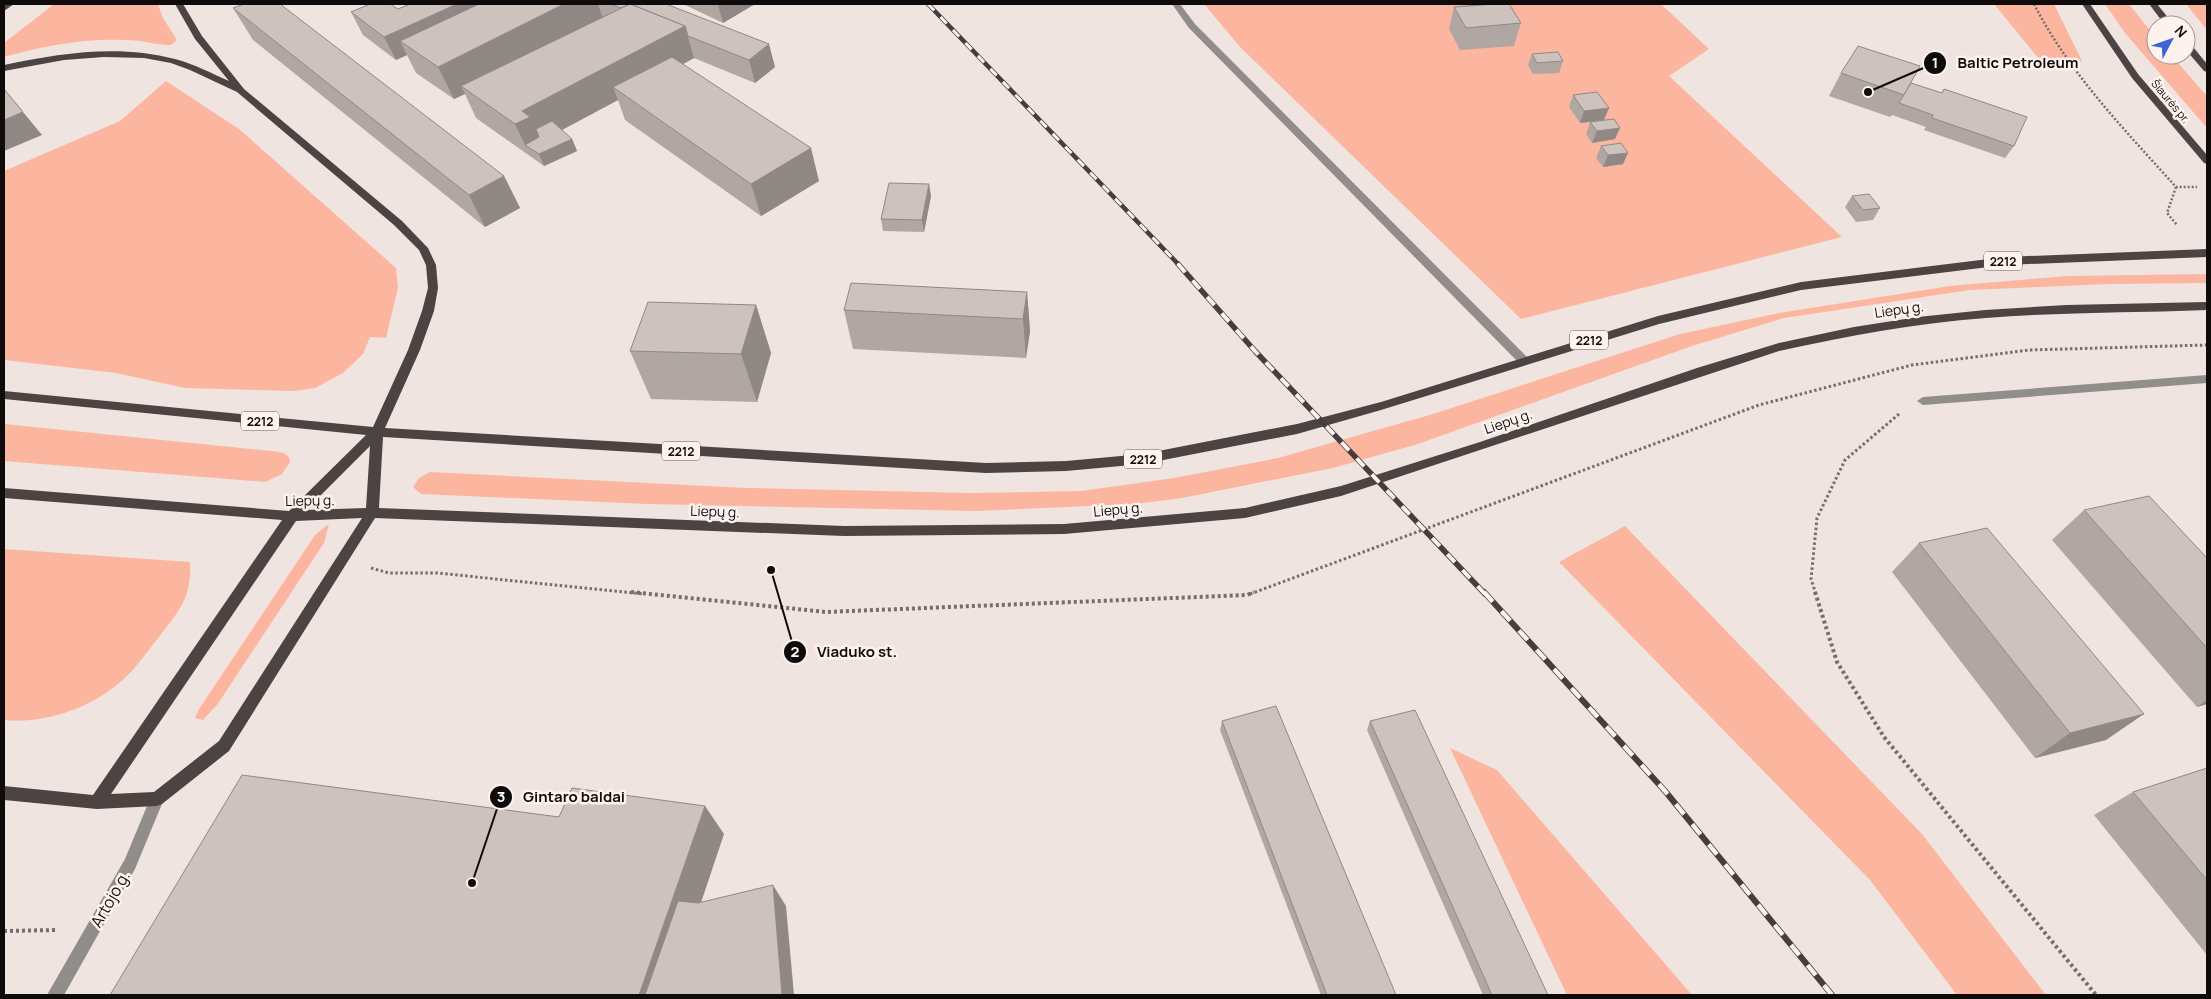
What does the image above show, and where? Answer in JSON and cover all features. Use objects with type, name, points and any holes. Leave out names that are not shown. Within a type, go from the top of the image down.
[{"type":"main road","points":[[4,8],[10,4]]},
{"type":"main road","points":[[4,793],[97,802],[157,799],[224,746],[372,513],[377,432],[414,350],[428,311],[433,288],[431,265],[423,248],[398,223],[241,91],[198,37],[179,4]]},
{"type":"main road","name":"Šiaurės pr.","points":[[2086,4],[2135,76],[2207,161]]},
{"type":"main road","points":[[2153,4],[2162,15]]},
{"type":"main road","points":[[4,68],[62,56],[96,53],[136,55],[165,59],[186,66],[241,91]]},
{"type":"main road","points":[[2196,56],[2207,69]]},
{"type":"main road","name":"2212","points":[[4,395],[377,432],[986,468],[1066,466],[1143,459],[1298,429],[1381,406],[1658,320],[1801,286],[2005,261],[2207,253]]},
{"type":"main road","name":"Liepų g.","points":[[4,493],[292,516],[372,513],[844,531],[1064,529],[1245,513],[1341,491],[1778,347],[1854,331],[1918,321],[1985,314],[2066,309],[2207,306]]},
{"type":"main road","points":[[97,802],[292,516],[377,432]]},
{"type":"street","points":[[1176,4],[1192,26],[1524,361]]},
{"type":"street","points":[[1923,401],[2207,379]]},
{"type":"street","name":"Artojo g.","points":[[55,995],[130,864],[157,799]]},
{"type":"path","points":[[2034,4],[2044,26],[2079,76],[2176,187],[2200,187]]},
{"type":"path","points":[[1923,401],[1894,416],[1845,460],[1817,518],[1811,579],[1837,662],[1884,737],[2096,995]]},
{"type":"path","points":[[4,931],[92,930]]},
{"type":"shaded area","points":[[54,4],[158,4],[163,18],[177,40],[171,45],[131,40],[95,40],[48,46],[4,57],[4,43]]},
{"type":"shaded area","points":[[1204,4],[1661,4],[1709,49],[1669,76],[1842,237],[1521,319],[1240,47]]},
{"type":"shaded area","points":[[1994,4],[2054,4],[2082,61],[2060,68],[2043,64]]},
{"type":"shaded area","points":[[2105,4],[2129,4],[2146,25],[2146,57],[2125,33]]},
{"type":"shaded area","points":[[2186,4],[2207,4],[2207,30],[2196,15]]},
{"type":"shaded area","points":[[2153,65],[2180,65],[2207,96],[2207,128]]},
{"type":"shaded area","points":[[166,81],[239,129],[396,268],[398,288],[386,338],[370,337],[363,354],[343,373],[315,388],[294,391],[185,388],[116,373],[4,360],[4,171],[120,121]]},
{"type":"shaded area","points":[[2207,274],[2207,283],[2110,284],[1970,290],[1784,318],[1692,346],[1418,444],[1333,468],[1182,498],[1135,504],[976,511],[647,504],[421,494],[413,487],[419,478],[430,472],[748,488],[970,493],[1081,491],[1174,478],[1278,458],[1433,414],[1680,334],[1779,313],[1950,286],[2066,276]]},
{"type":"shaded area","points":[[4,424],[272,451],[284,453],[289,457],[290,462],[282,474],[265,482],[4,461]]},
{"type":"shaded area","points":[[329,524],[324,543],[217,705],[203,720],[195,718],[199,709],[315,535]]},
{"type":"shaded area","points":[[1625,526],[1922,834],[2046,995],[1957,995],[1870,880],[1559,562]]},
{"type":"shaded area","points":[[4,549],[190,562],[189,585],[178,611],[140,662],[106,693],[79,707],[49,717],[19,721],[4,720]]},
{"type":"shaded area","points":[[1450,748],[1497,770],[1692,995],[1567,995]]},
{"type":"building","points":[[244,4],[280,4],[504,176],[469,195],[233,8]]},
{"type":"building","points":[[370,4],[390,4],[398,9],[410,4],[457,4],[384,37],[351,12]]},
{"type":"building","points":[[479,4],[564,4],[438,67],[400,41]]},
{"type":"building","points":[[610,4],[630,4],[621,8]]},
{"type":"building","points":[[630,4],[666,4],[769,44],[749,60],[688,36],[685,26]]},
{"type":"building","points":[[630,4],[685,26],[522,111],[530,117],[515,124],[461,86]]},
{"type":"building","points":[[1509,4],[1521,23],[1466,28],[1454,7]]},
{"type":"building","points":[[1858,46],[1920,66],[1904,95],[1841,73]]},
{"type":"building","points":[[1558,52],[1563,61],[1537,63],[1532,54]]},
{"type":"building","points":[[672,57],[811,148],[751,184],[613,87]]},
{"type":"building","points":[[1911,83],[1942,93],[1944,89],[2027,117],[2014,146],[1932,118],[1933,115],[1899,103]]},
{"type":"building","points":[[4,89],[23,112],[4,120]]},
{"type":"building","points":[[1597,92],[1609,108],[1584,111],[1573,95]]},
{"type":"building","points":[[1614,119],[1620,128],[1597,131],[1590,122]]},
{"type":"building","points":[[552,121],[572,139],[539,154],[525,145],[539,137],[536,129]]},
{"type":"building","points":[[1621,143],[1628,153],[1608,155],[1601,146]]},
{"type":"building","points":[[889,183],[929,184],[922,220],[881,219]]},
{"type":"building","points":[[1869,194],[1880,208],[1863,210],[1852,196]]},
{"type":"building","points":[[851,283],[1027,292],[1023,319],[844,310]]},
{"type":"building","points":[[648,302],[756,305],[741,354],[630,351]]},
{"type":"building","points":[[2149,496],[2207,558],[2207,648],[2084,510]]},
{"type":"building","points":[[1987,528],[2144,714],[2070,733],[1919,543]]},
{"type":"building","points":[[1276,706],[1396,995],[1327,995],[1222,721]]},
{"type":"building","points":[[1415,710],[1548,995],[1492,995],[1370,721]]},
{"type":"building","points":[[2207,768],[2207,880],[2133,792]]},
{"type":"building","points":[[242,775],[559,817],[572,788],[705,806],[639,995],[110,995]]},
{"type":"building","points":[[773,885],[782,995],[645,995],[678,901],[698,903]]},
{"type":"railway","points":[[928,4],[1180,266]]},
{"type":"railway","points":[[1178,264],[1255,351],[1485,594]]},
{"type":"railway","points":[[1484,592],[1665,791],[1832,995]]},
{"type":"place","name":"Baltic Petroleum","points":[[1868,92]]},
{"type":"place","name":"Viaduko st.","points":[[771,570]]},
{"type":"place","name":"Gintaro baldai","points":[[472,883]]}]
